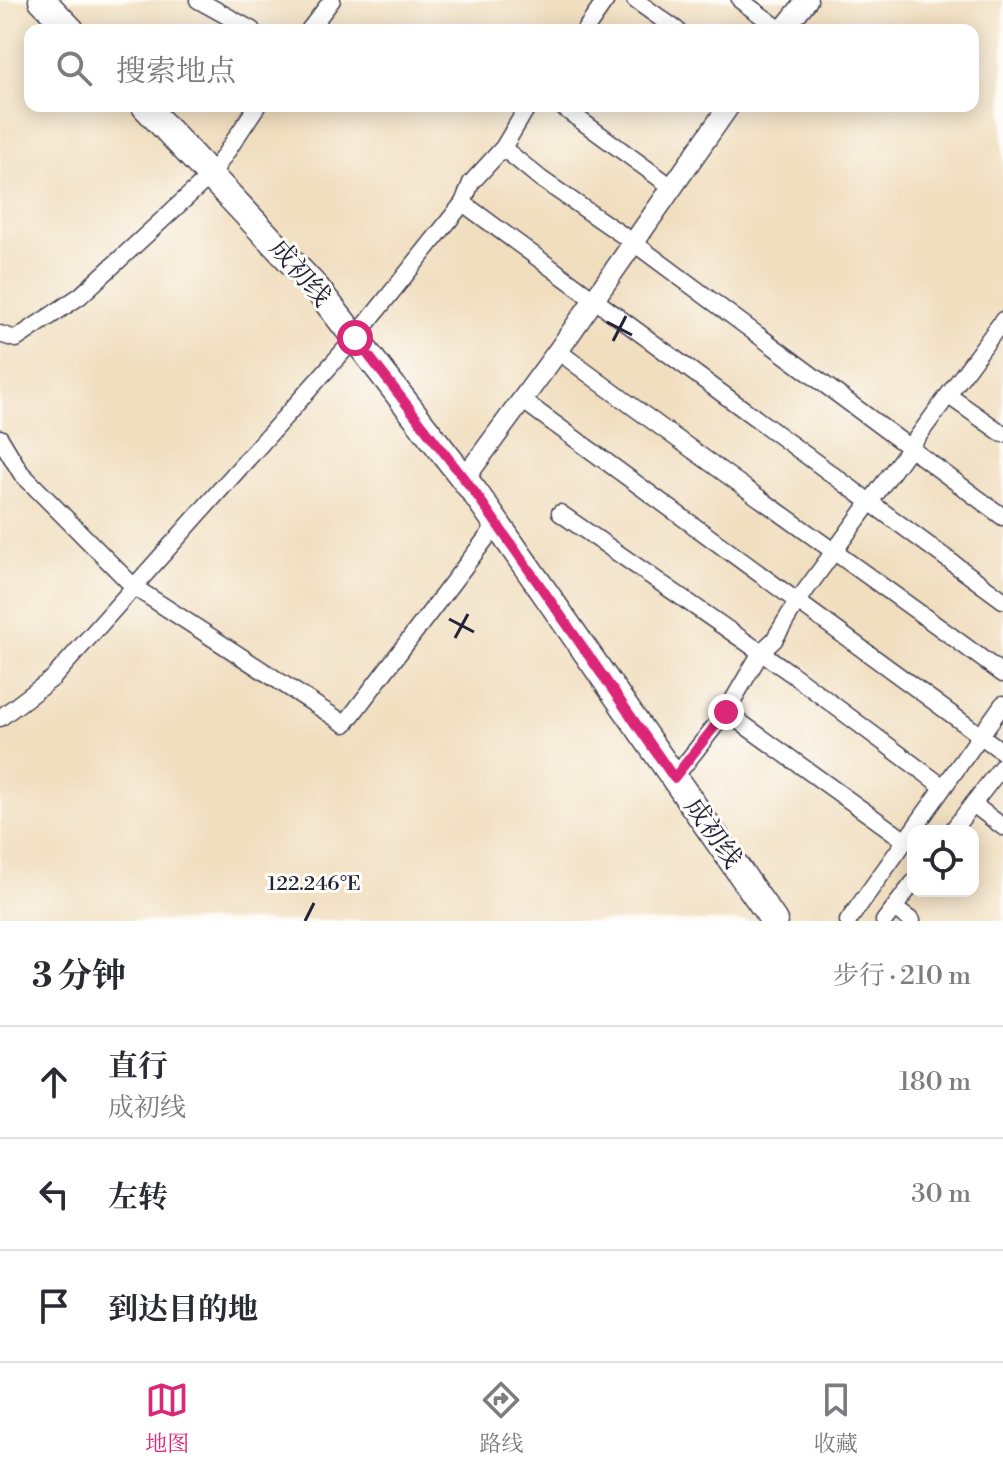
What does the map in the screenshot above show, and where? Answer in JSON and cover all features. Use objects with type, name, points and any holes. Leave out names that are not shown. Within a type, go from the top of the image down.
[{"type":"main road","name":"成初线","points":[[151,112],[317,289],[464,479],[774,921]]},
{"type":"street","points":[[198,0],[241,24]]},
{"type":"street","points":[[314,24],[332,0]]},
{"type":"street","points":[[589,24],[606,0]]},
{"type":"street","points":[[635,0],[669,24]]},
{"type":"street","points":[[740,0],[774,24]]},
{"type":"street","points":[[787,24],[807,0]]},
{"type":"street","points":[[0,334],[16,339],[80,296],[212,174],[253,112]]},
{"type":"street","points":[[0,718],[53,678],[355,338],[463,203],[471,183],[503,148],[524,112]]},
{"type":"street","points":[[569,112],[673,188]]},
{"type":"street","points":[[464,479],[558,351],[725,112]]},
{"type":"street","points":[[503,148],[1003,517]]},
{"type":"street","points":[[463,203],[1003,600]]},
{"type":"street","points":[[674,778],[726,712],[761,652],[774,640],[797,602],[1003,320]]},
{"type":"street","points":[[558,351],[703,460],[835,550],[1003,674]]},
{"type":"street","points":[[949,396],[1003,434]]},
{"type":"street","points":[[522,400],[1003,752]]},
{"type":"street","points":[[0,438],[21,473],[134,587],[345,724],[497,524]]},
{"type":"street","points":[[560,513],[761,652],[942,786]]},
{"type":"street","points":[[848,921],[903,839],[1003,704]]},
{"type":"street","points":[[726,712],[903,839]]},
{"type":"street","points":[[957,825],[1003,765]]},
{"type":"street","points":[[973,804],[1003,827]]},
{"type":"street","points":[[907,891],[889,914],[912,921]]},
{"type":"route","points":[[355,338],[476,494],[674,778],[726,712]]}]
